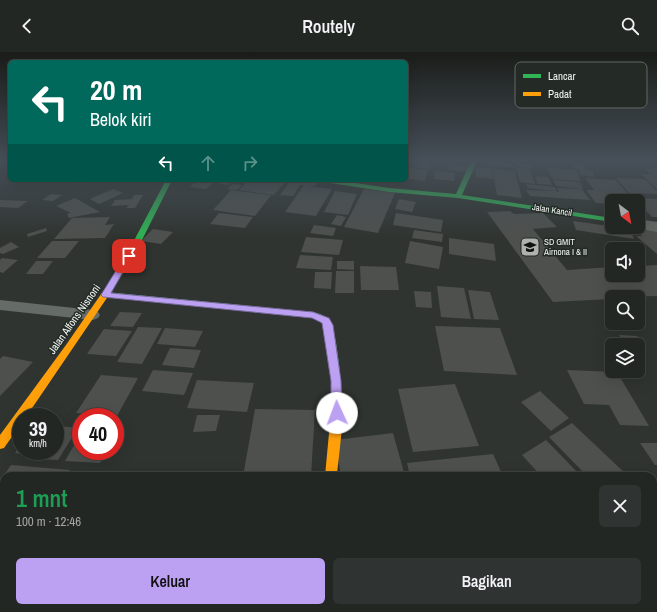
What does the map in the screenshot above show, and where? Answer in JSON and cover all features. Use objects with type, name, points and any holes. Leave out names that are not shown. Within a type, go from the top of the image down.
[{"type":"street","name":"Jalan Alfons Nisnoni","points":[[0,444],[106,295],[144,229],[165,187]]},
{"type":"street","name":"Jalan Kancil","points":[[370,187],[458,196],[605,219]]},
{"type":"street","points":[[458,196],[462,187]]},
{"type":"street","points":[[645,225],[657,227]]},
{"type":"street","points":[[106,295],[313,316],[325,321],[328,325],[336,381],[337,413],[331,472]]},
{"type":"lane","points":[[0,305],[93,314]]},
{"type":"building","points":[[191,187],[208,187],[206,189]]},
{"type":"building","points":[[229,187],[240,187],[237,190],[227,189]]},
{"type":"building","points":[[242,187],[281,187],[274,195],[239,190]]},
{"type":"building","points":[[286,187],[299,187],[293,196],[280,195]]},
{"type":"building","points":[[302,187],[332,189],[316,216],[285,212]]},
{"type":"building","points":[[495,187],[519,187],[522,198],[497,195]]},
{"type":"building","points":[[555,187],[557,192],[559,192],[557,188],[582,189],[590,200],[530,196],[526,190],[556,191],[528,188]]},
{"type":"building","points":[[566,187],[582,187],[583,189]]},
{"type":"building","points":[[592,187],[622,187],[628,194],[605,194],[605,204],[596,203],[586,190],[594,190]]},
{"type":"building","points":[[624,187],[653,187],[657,191],[657,194],[629,193]]},
{"type":"building","points":[[113,189],[123,193],[99,204],[90,199]]},
{"type":"building","points":[[364,189],[395,193],[378,233],[344,227]]},
{"type":"building","points":[[231,190],[271,195],[255,216],[213,210]]},
{"type":"building","points":[[335,191],[357,194],[348,215],[324,212]]},
{"type":"building","points":[[51,194],[62,195],[53,201],[42,200]]},
{"type":"building","points":[[134,195],[143,195],[135,208],[126,208],[129,205],[111,206],[115,200],[132,199]]},
{"type":"building","points":[[75,198],[100,212],[69,218],[67,214],[71,213],[56,206]]},
{"type":"building","points":[[645,198],[657,199],[657,217],[652,217],[645,210]]},
{"type":"building","points":[[399,199],[416,202],[412,212],[395,209]]},
{"type":"building","points":[[0,200],[28,201],[18,208],[0,207]]},
{"type":"building","name":"SD GMIT Airnona I & II","points":[[510,211],[514,214],[543,213],[557,227],[533,229],[567,270],[605,267],[605,282],[645,282],[645,266],[657,265],[657,296],[645,296],[645,290],[605,290],[605,299],[553,302],[487,212]]},
{"type":"building","points":[[219,213],[253,217],[245,228],[210,224]]},
{"type":"building","points":[[396,213],[443,220],[441,232],[393,225]]},
{"type":"building","points":[[337,215],[346,217],[341,226],[331,224]]},
{"type":"building","points":[[110,217],[105,225],[114,224],[105,238],[54,239],[72,218]]},
{"type":"building","points":[[573,221],[605,225],[605,234],[632,234],[634,239],[576,230]]},
{"type":"building","points":[[314,225],[336,228],[333,236],[310,233]]},
{"type":"building","points":[[46,228],[47,231],[28,237],[27,234]]},
{"type":"building","points":[[657,228],[657,254],[645,244],[645,242],[636,236],[642,236],[640,234],[645,234],[645,229]]},
{"type":"building","points":[[153,229],[173,232],[161,244],[141,241]]},
{"type":"building","points":[[414,230],[443,234],[442,242],[412,238]]},
{"type":"building","points":[[306,237],[343,240],[339,255],[301,252]]},
{"type":"building","points":[[449,238],[494,244],[496,261],[449,254]]},
{"type":"building","points":[[52,241],[79,241],[65,258],[37,258]]},
{"type":"building","points":[[410,241],[443,247],[439,269],[405,263]]},
{"type":"building","points":[[11,242],[19,247],[3,254],[0,253],[0,248]]},
{"type":"building","points":[[300,255],[333,257],[331,270],[296,268]]},
{"type":"building","points":[[2,258],[18,260],[3,273],[0,272],[0,260]]},
{"type":"building","points":[[36,261],[53,261],[43,274],[26,274]]},
{"type":"building","points":[[337,261],[354,261],[354,270],[337,269]]},
{"type":"building","points":[[360,266],[396,267],[399,290],[361,290]]},
{"type":"building","points":[[336,271],[354,271],[354,293],[335,293]]},
{"type":"building","points":[[315,272],[332,272],[331,289],[314,288]]},
{"type":"building","points":[[437,286],[464,288],[471,319],[441,317]]},
{"type":"building","points":[[468,290],[490,292],[499,320],[474,319]]},
{"type":"building","points":[[414,291],[431,292],[432,308],[416,307]]},
{"type":"building","points":[[120,312],[142,313],[133,327],[110,326]]},
{"type":"building","points":[[435,326],[500,328],[517,375],[444,371]]},
{"type":"building","points":[[138,327],[162,328],[142,364],[117,362]]},
{"type":"building","points":[[165,328],[203,331],[195,347],[157,344]]},
{"type":"building","points":[[104,329],[132,331],[116,356],[87,354]]},
{"type":"building","points":[[619,335],[637,336],[638,338],[621,338]]},
{"type":"building","points":[[170,348],[201,350],[194,368],[162,365]]},
{"type":"building","points":[[3,356],[33,362],[0,396],[0,359]]},
{"type":"building","points":[[153,370],[193,373],[184,395],[142,391]]},
{"type":"building","points":[[567,370],[605,372],[605,378],[621,378],[649,426],[620,425],[609,405],[584,404]]},
{"type":"building","points":[[101,375],[138,378],[121,408],[79,408]]},
{"type":"building","points":[[197,380],[254,383],[247,412],[187,408]]},
{"type":"building","points":[[455,384],[479,446],[413,452],[398,389]]},
{"type":"building","points":[[540,391],[569,418],[551,431],[521,402]]},
{"type":"building","points":[[255,409],[315,410],[311,472],[244,472]]},
{"type":"building","points":[[197,415],[220,415],[216,431],[193,432]]},
{"type":"building","points":[[572,423],[624,472],[583,472],[549,437]]},
{"type":"building","points":[[64,427],[72,427],[72,438],[64,450]]},
{"type":"building","points":[[393,433],[404,472],[340,472],[335,440]]},
{"type":"building","points":[[546,440],[577,472],[537,472],[522,455]]},
{"type":"building","points":[[640,443],[657,443],[657,465],[655,465]]},
{"type":"building","points":[[72,449],[72,460],[101,460],[100,463],[65,461]]},
{"type":"building","points":[[493,454],[501,472],[409,472],[407,463]]},
{"type":"building","points":[[11,465],[70,470],[69,472],[6,472]]},
{"type":"traffic: fast","points":[[109,289],[133,250],[165,187]]},
{"type":"traffic: fast","points":[[370,187],[458,196],[605,219]]},
{"type":"traffic: fast","points":[[458,196],[462,187]]},
{"type":"traffic: fast","points":[[106,295],[313,315],[322,318],[328,325],[336,381],[337,401]]},
{"type":"traffic: slow","points":[[0,444],[69,348],[109,289]]},
{"type":"traffic: slow","points":[[331,472],[337,401]]},
{"type":"place","name":"SD GMIT Airnona I & II","points":[[530,247]]},
{"type":"route","points":[[129,256],[106,295],[322,318],[328,325],[336,381],[337,413]]}]
